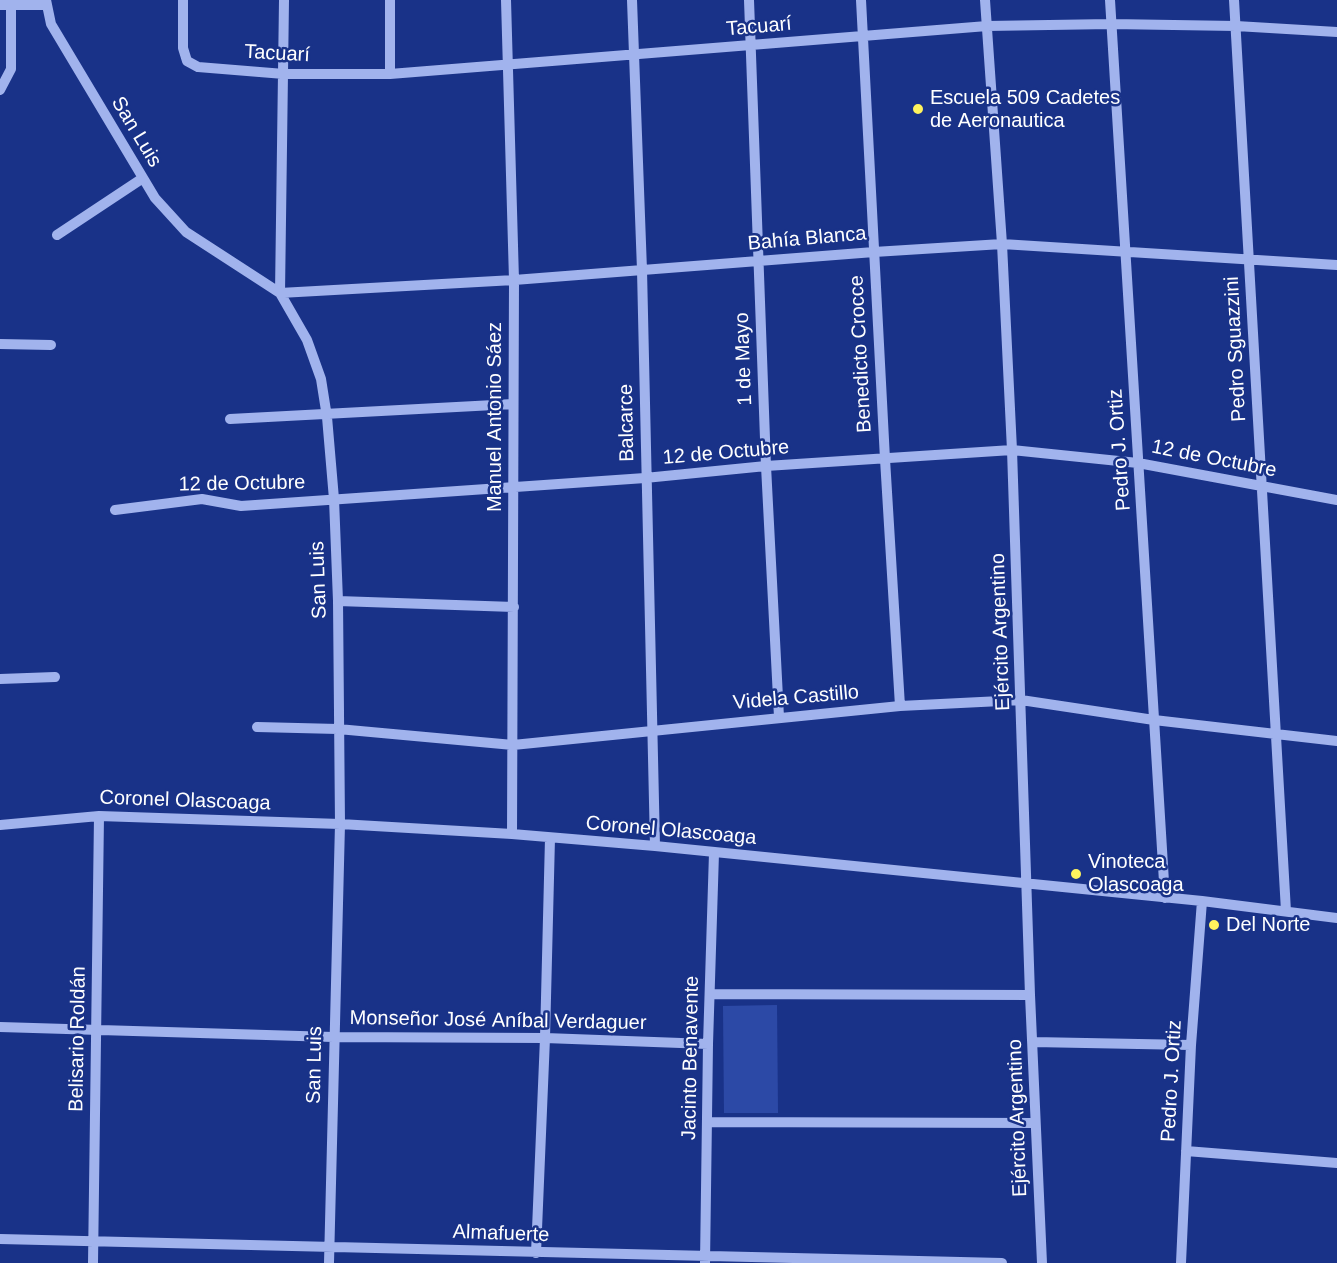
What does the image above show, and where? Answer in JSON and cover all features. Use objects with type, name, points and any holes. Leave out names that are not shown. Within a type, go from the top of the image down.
[{"type":"street","name":"Tacuarí","points":[[183,0],[183,48],[187,61],[198,67],[284,74],[390,74],[987,26],[1111,24],[1236,26],[1337,32]]},
{"type":"street","points":[[280,293],[284,0]]},
{"type":"street","points":[[390,0],[390,74]]},
{"type":"street","name":"Manuel Antonio Sáez","points":[[506,0],[514,280],[512,834]]},
{"type":"street","name":"Balcarce","points":[[632,0],[636,56],[642,270],[655,846]]},
{"type":"street","name":"1 de Mayo","points":[[749,0],[766,466],[779,717]]},
{"type":"street","name":"Benedicto Crocce","points":[[861,0],[900,706]]},
{"type":"street","name":"Ejército Argentino","points":[[985,0],[1002,244],[1012,450],[1030,995],[1042,1263]]},
{"type":"street","name":"Pedro J. Ortiz","points":[[1110,0],[1165,897]]},
{"type":"street","name":"Pedro Sguazzini","points":[[1234,0],[1286,911]]},
{"type":"street","points":[[0,90],[11,69],[5,5],[46,2]]},
{"type":"street","name":"San Luis","points":[[46,2],[51,24],[155,198],[186,232],[280,293],[307,340],[321,379],[334,499],[338,602],[340,824],[329,1263]]},
{"type":"street","points":[[57,235],[143,178]]},
{"type":"street","name":"Bahía Blanca","points":[[280,293],[514,280],[1002,244],[1337,265]]},
{"type":"street","points":[[0,344],[51,345]]},
{"type":"street","points":[[230,419],[513,404]]},
{"type":"street","name":"12 de Octubre","points":[[115,510],[202,499],[241,506],[645,478],[766,466],[1012,450],[1138,464],[1337,500]]},
{"type":"street","points":[[338,602],[514,607]]},
{"type":"street","points":[[0,679],[55,676]]},
{"type":"street","name":"Videla Castillo","points":[[257,727],[338,729],[513,745],[900,706],[1021,700],[1154,720],[1337,741]]},
{"type":"street","name":"Coronel Olascoaga","points":[[0,825],[99,816],[340,824],[512,834],[1165,897],[1337,918]]},
{"type":"street","name":"Belisario Roldán","points":[[93,1263],[99,816]]},
{"type":"street","points":[[536,1253],[550,838]]},
{"type":"street","name":"Jacinto Benavente","points":[[705,1260],[714,853]]},
{"type":"street","name":"Pedro J. Ortiz","points":[[1180,1263],[1191,1045],[1202,901]]},
{"type":"street","points":[[710,994],[1030,995]]},
{"type":"street","name":"Monseñor José Aníbal Verdaguer","points":[[0,1027],[333,1036],[545,1038],[708,1044]]},
{"type":"street","points":[[1033,1042],[1191,1045]]},
{"type":"street","points":[[708,1122],[1035,1124]]},
{"type":"street","points":[[1186,1151],[1337,1163]]},
{"type":"street","name":"Almafuerte","points":[[0,1239],[536,1253],[562,1258],[1002,1263]]},
{"type":"street","points":[[433,1250],[435,1263]]},
{"type":"shaded area","points":[[777,1005],[778,1113],[724,1113],[723,1006]]},
{"type":"place","name":"Escuela 509 Cadetes de Aeronautica","points":[[918,109]]},
{"type":"place","name":"Vinoteca Olascoaga","points":[[1076,874]]},
{"type":"place","name":"Del Norte","points":[[1214,925]]}]
